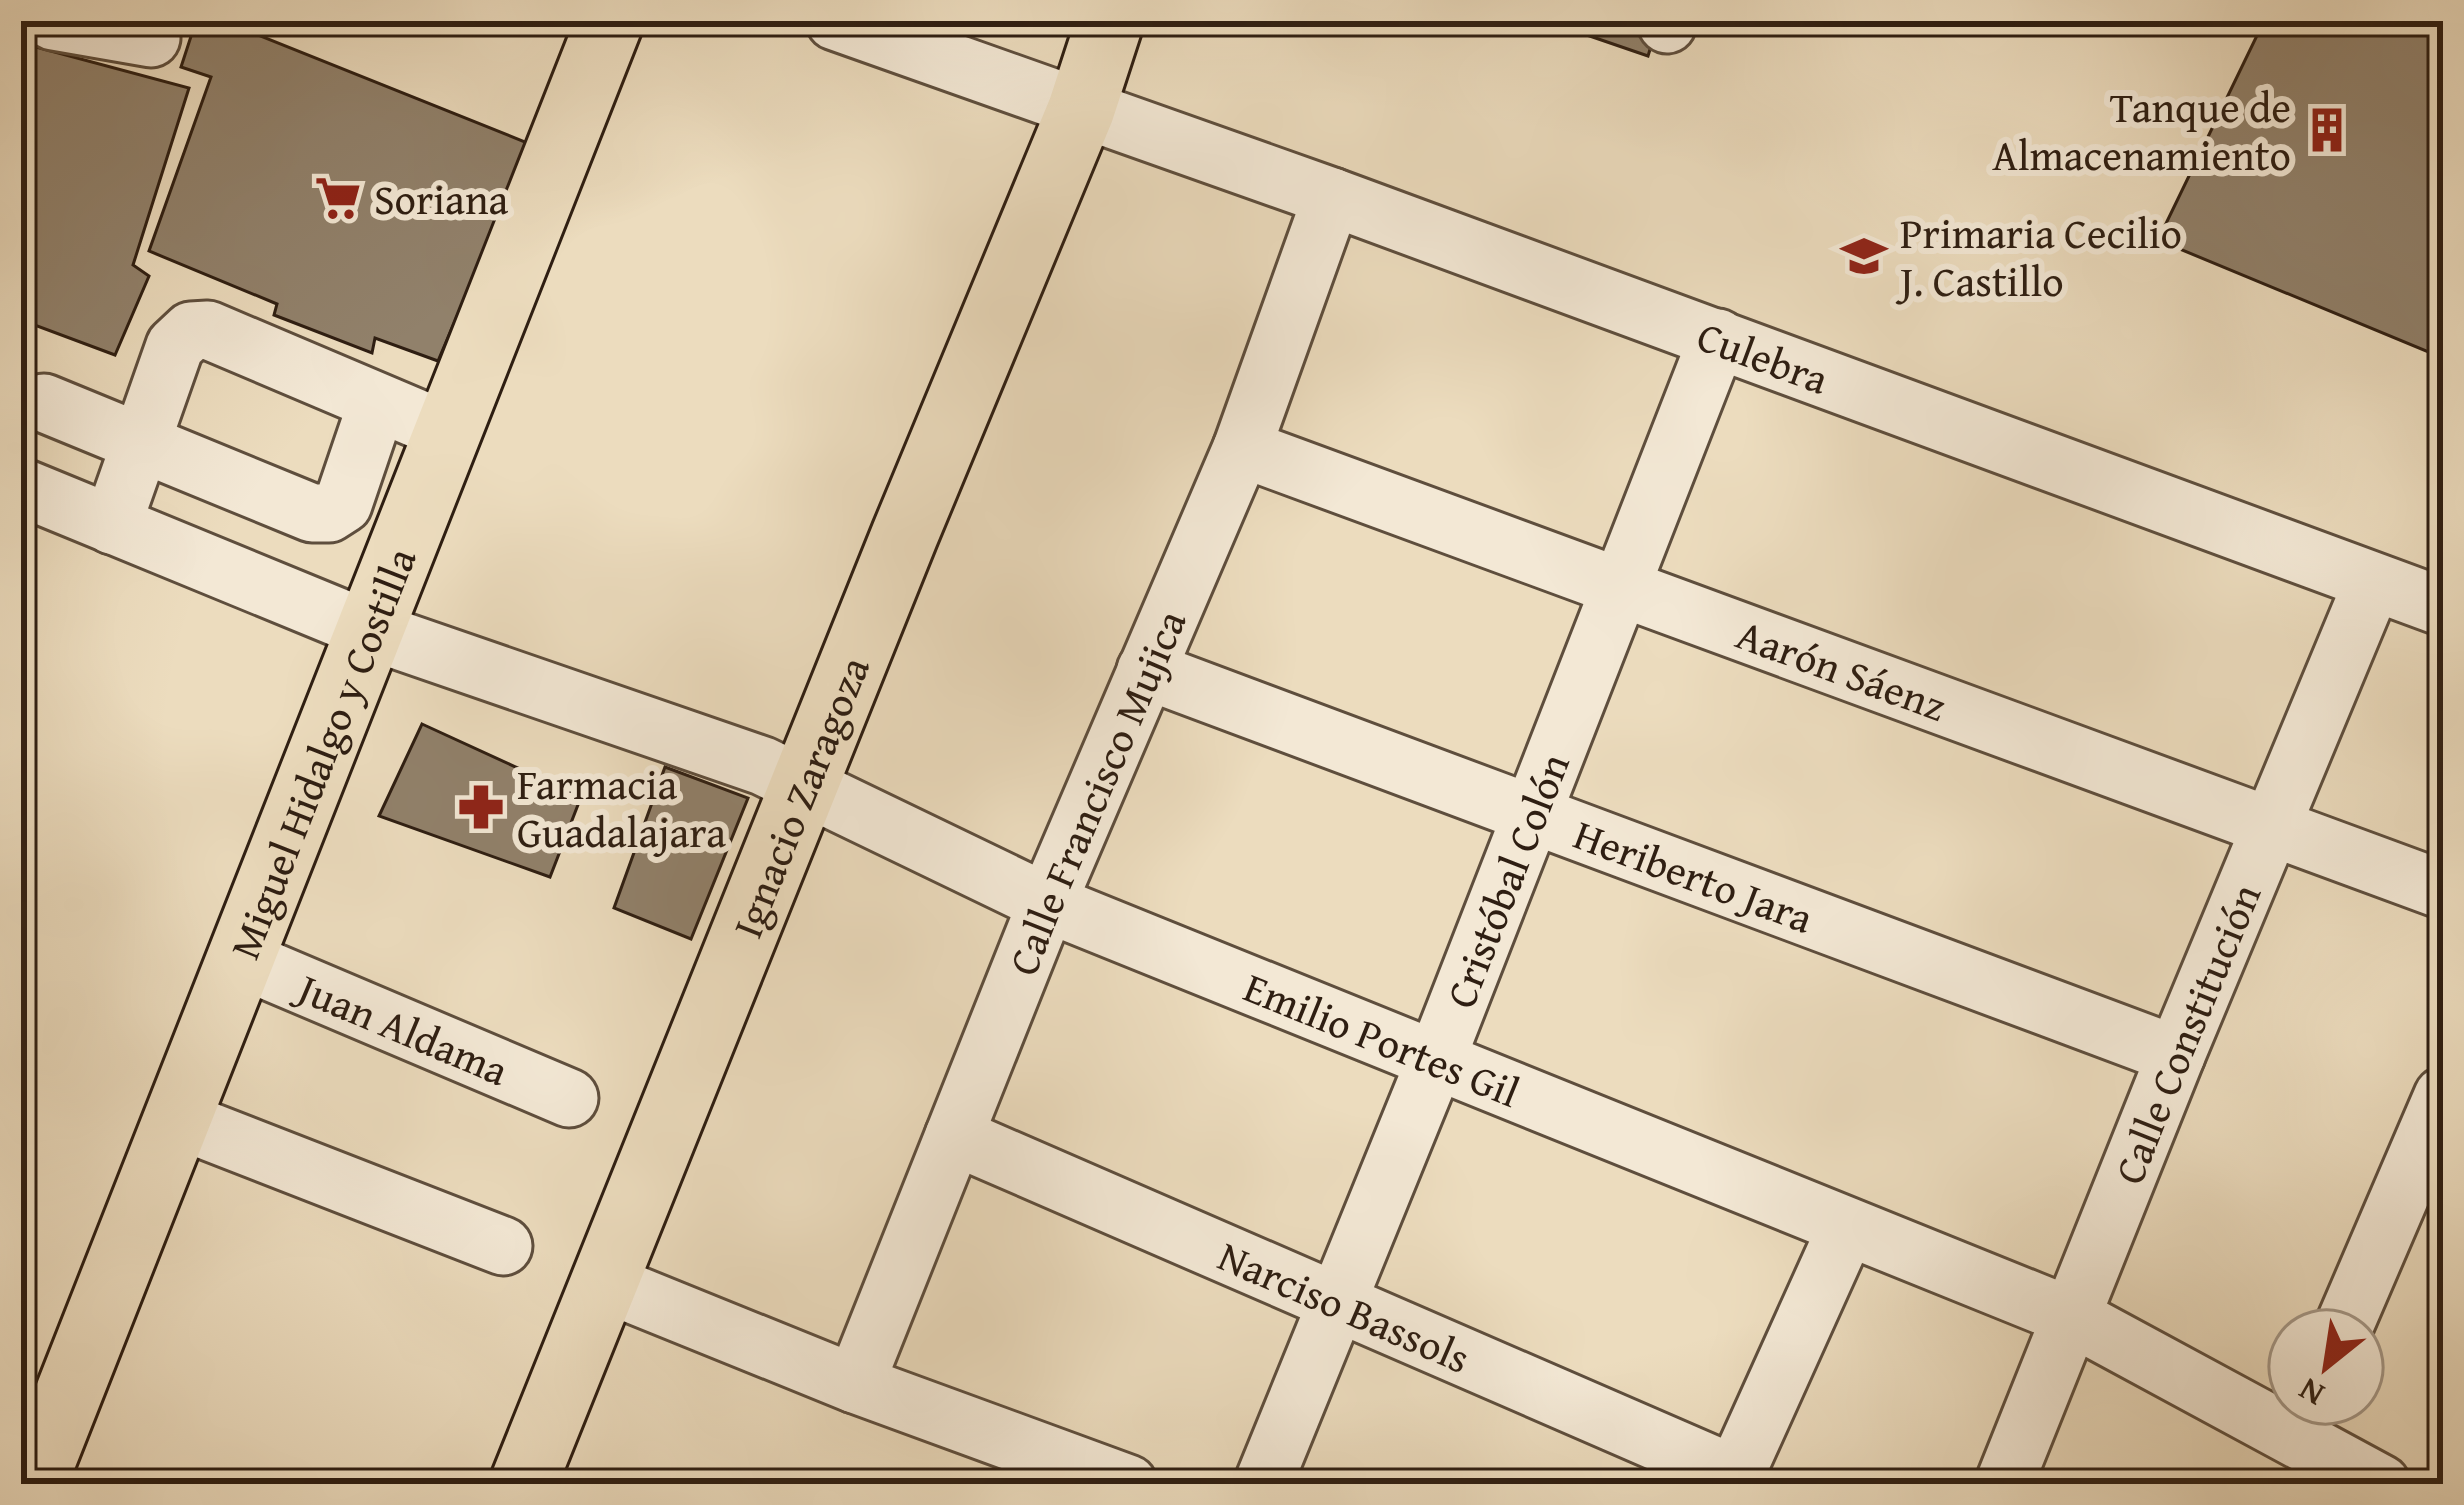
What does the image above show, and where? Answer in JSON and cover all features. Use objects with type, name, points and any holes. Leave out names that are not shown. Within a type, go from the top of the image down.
[{"type":"main road","name":"Miguel Hidalgo y Costilla","points":[[33,1484],[610,21]]},
{"type":"main road","name":"Ignacio Zaragoza","points":[[523,1484],[1081,110],[1110,21]]},
{"type":"street","points":[[53,21],[151,38]]},
{"type":"street","name":"Culebra","points":[[835,21],[1332,197],[2443,607]]},
{"type":"street","name":"Calle Francisco Mujica","points":[[855,1384],[1047,903],[1242,448],[1332,197]]},
{"type":"street","points":[[112,525],[175,346],[191,331],[208,330],[451,433]]},
{"type":"street","name":"Cristóbal Colón","points":[[1263,1484],[1435,1062],[1718,338]]},
{"type":"street","points":[[44,404],[312,513],[329,513],[343,504],[377,404]]},
{"type":"street","name":"Aarón Sáenz","points":[[1242,448],[2443,890]]},
{"type":"street","name":"Emilio Portes Gil","points":[[21,487],[369,629],[763,766],[1047,903],[2072,1317],[2266,1404]]},
{"type":"street","name":"Calle Constitución","points":[[2004,1484],[2176,1054],[2373,582]]},
{"type":"street","name":"Heriberto Jara","points":[[1146,670],[2176,1054]]},
{"type":"street","name":"Juan Aldama","points":[[241,959],[569,1099]]},
{"type":"street","points":[[2352,1307],[2443,1096]]},
{"type":"street","points":[[177,1119],[502,1246]]},
{"type":"street","name":"Narciso Bassols","points":[[954,1136],[1236,1256],[1733,1480]]},
{"type":"street","points":[[1733,1480],[1847,1227]]},
{"type":"street","points":[[602,1282],[855,1384],[1128,1484]]},
{"type":"street","name":"Emilio Portes Gil","points":[[2311,1427],[2381,1484]]},
{"type":"building","name":"Soriana","points":[[196,21],[223,21],[530,144],[438,361],[375,338],[372,353],[274,315],[277,304],[149,251],[211,77],[181,67]]},
{"type":"building","points":[[1582,21],[1658,23],[1648,56],[1578,32]]},
{"type":"building","name":"Tanque de Almacenamiento","points":[[2264,21],[2443,21],[2443,358],[2158,240]]},
{"type":"building","points":[[21,43],[189,88],[133,265],[149,276],[115,355],[21,320]]},
{"type":"building","name":"Farmacia Guadalajara","points":[[422,724],[581,797],[550,877],[379,816]]},
{"type":"building","points":[[665,767],[748,798],[691,939],[614,908]]},
{"type":"place","name":"Tanque de Almacenamiento","points":[[2327,130]]},
{"type":"place","name":"Soriana","points":[[338,198]]},
{"type":"place","name":"Primaria Cecilio J. Castillo","points":[[1864,256]]},
{"type":"place","name":"Farmacia Guadalajara","points":[[481,807]]}]
